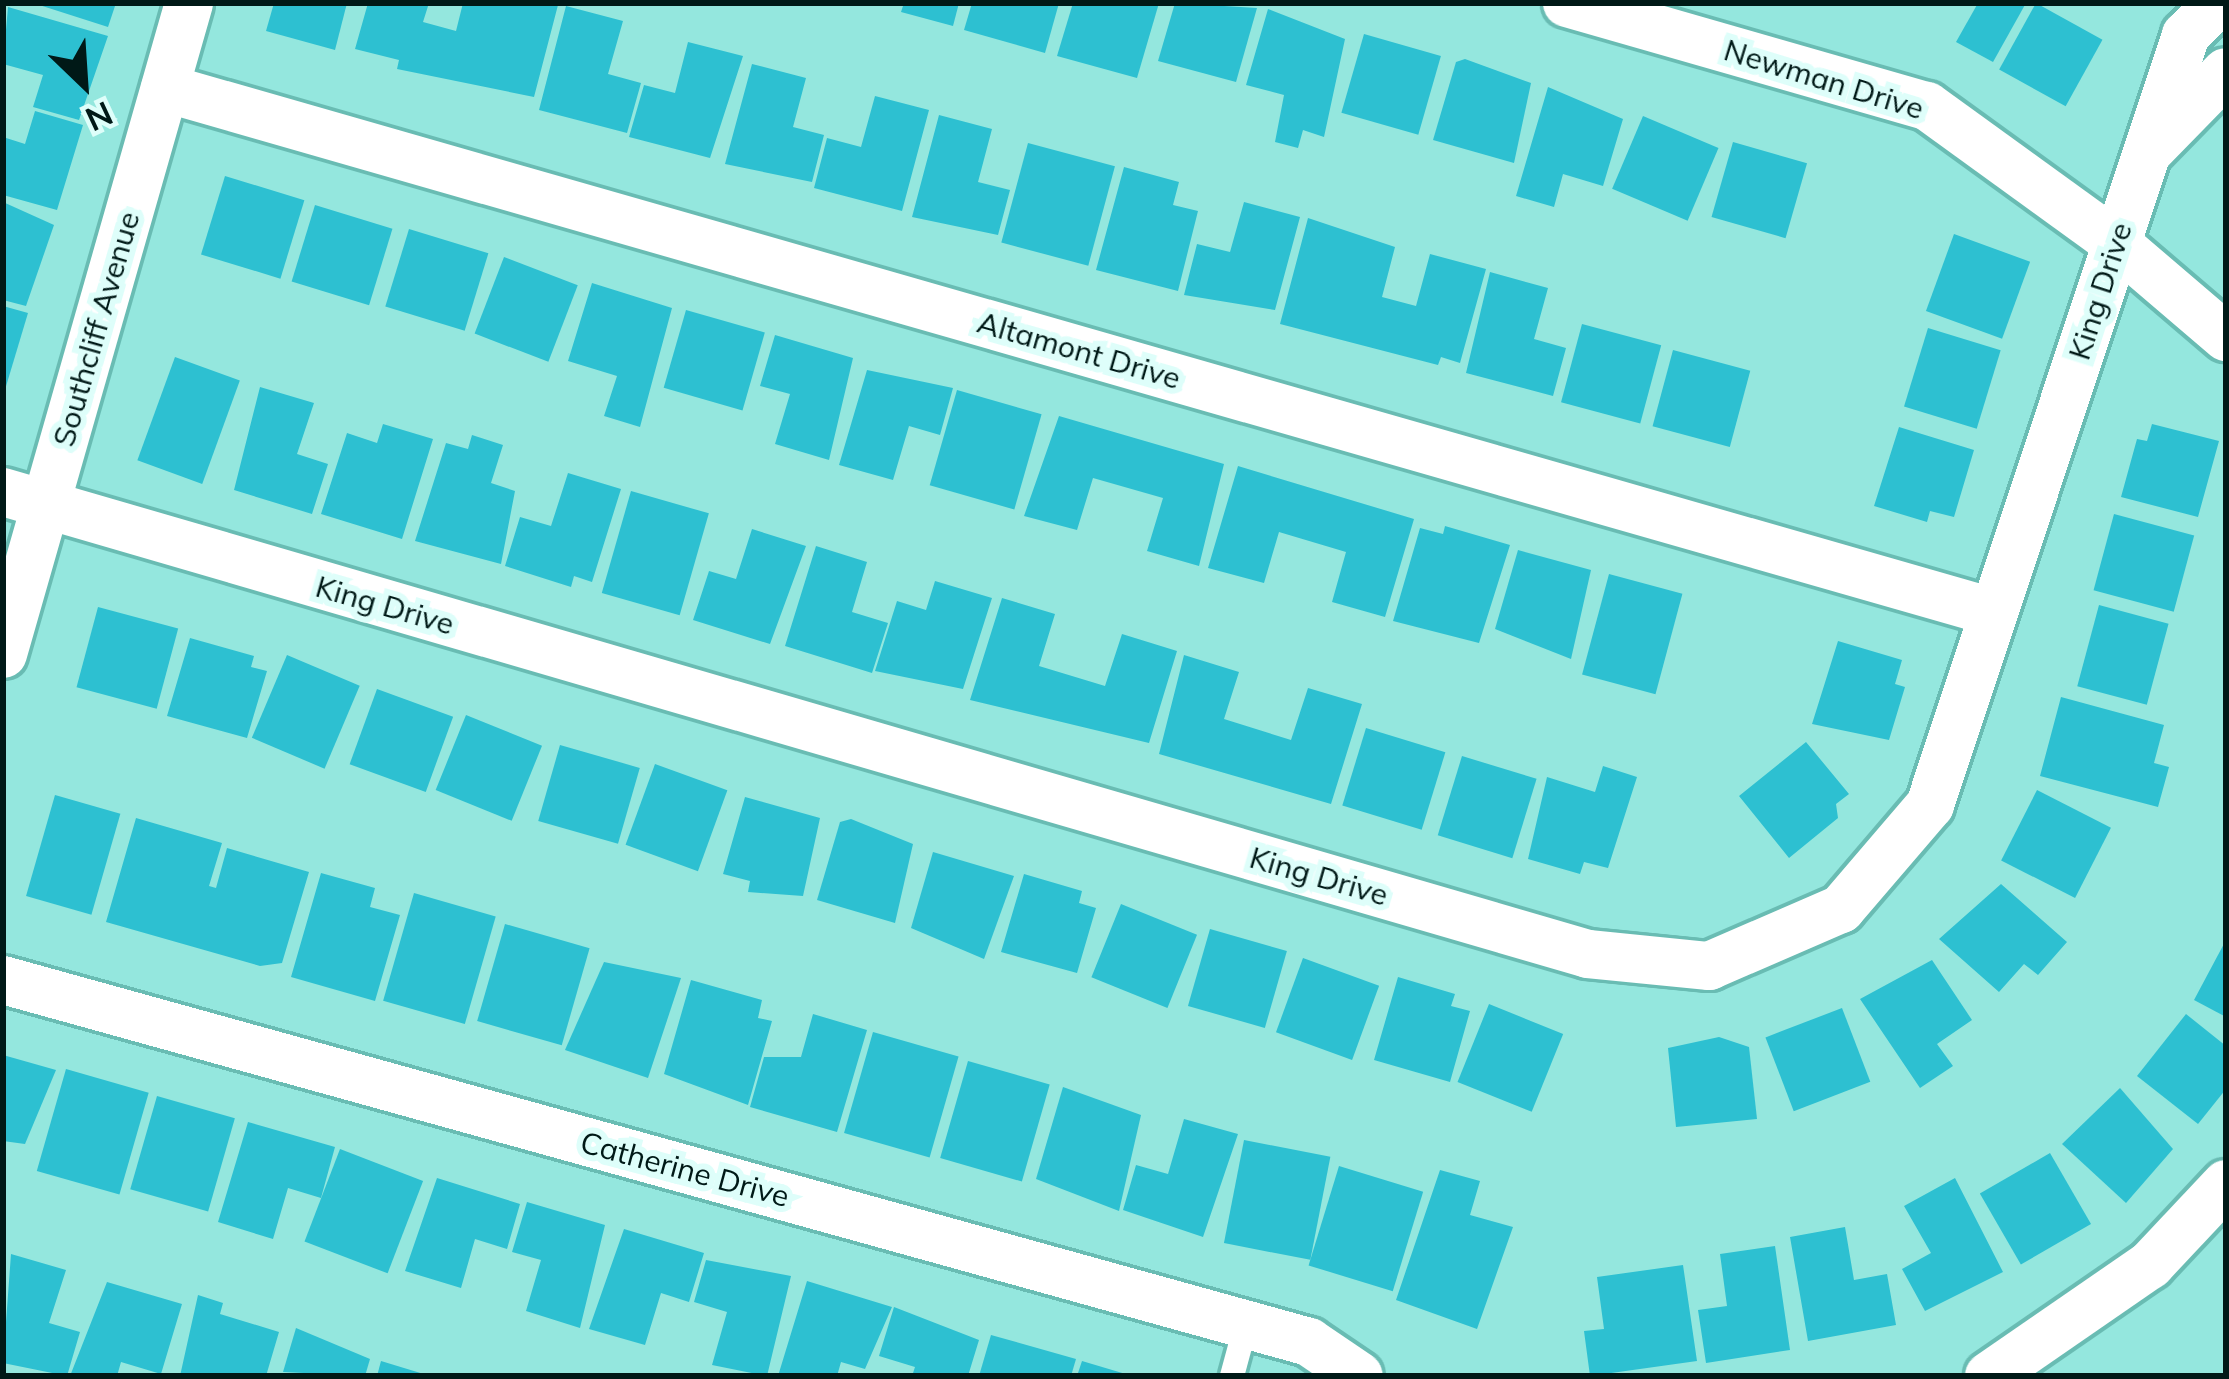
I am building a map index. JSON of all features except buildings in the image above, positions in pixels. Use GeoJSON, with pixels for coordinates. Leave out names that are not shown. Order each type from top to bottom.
{"type":"FeatureCollection","features":[{"type":"Feature","properties":{"kind":"street","name":"Southcliff Avenue"},"geometry":{"type":"LineString","coordinates":[[3,654],[24,500],[165,88],[189,3]]}},
{"type":"Feature","properties":{"kind":"street","name":"Newman Drive"},"geometry":{"type":"LineString","coordinates":[[1567,3],[1629,12],[1927,106],[2116,243],[2226,337]]}},
{"type":"Feature","properties":{"kind":"street","name":"King Drive"},"geometry":{"type":"LineString","coordinates":[[24,500],[1588,954],[1709,966],[1841,909],[1930,805],[2186,35],[2218,3]]}},
{"type":"Feature","properties":{"kind":"street","name":"King Drive"},"geometry":{"type":"LineString","coordinates":[[2147,153],[2226,72]]}},
{"type":"Feature","properties":{"kind":"street","name":"Altamont Drive"},"geometry":{"type":"LineString","coordinates":[[165,88],[1994,612]]}},
{"type":"Feature","properties":{"kind":"street","name":"Catherine Drive"},"geometry":{"type":"LineString","coordinates":[[3,980],[1309,1342],[1359,1376]]}},
{"type":"Feature","properties":{"kind":"street"},"geometry":{"type":"LineString","coordinates":[[1989,1376],[2150,1265],[2226,1184]]}},
{"type":"Feature","properties":{"kind":"lane"},"geometry":{"type":"LineString","coordinates":[[1232,1376],[1246,1324]]}}]}
